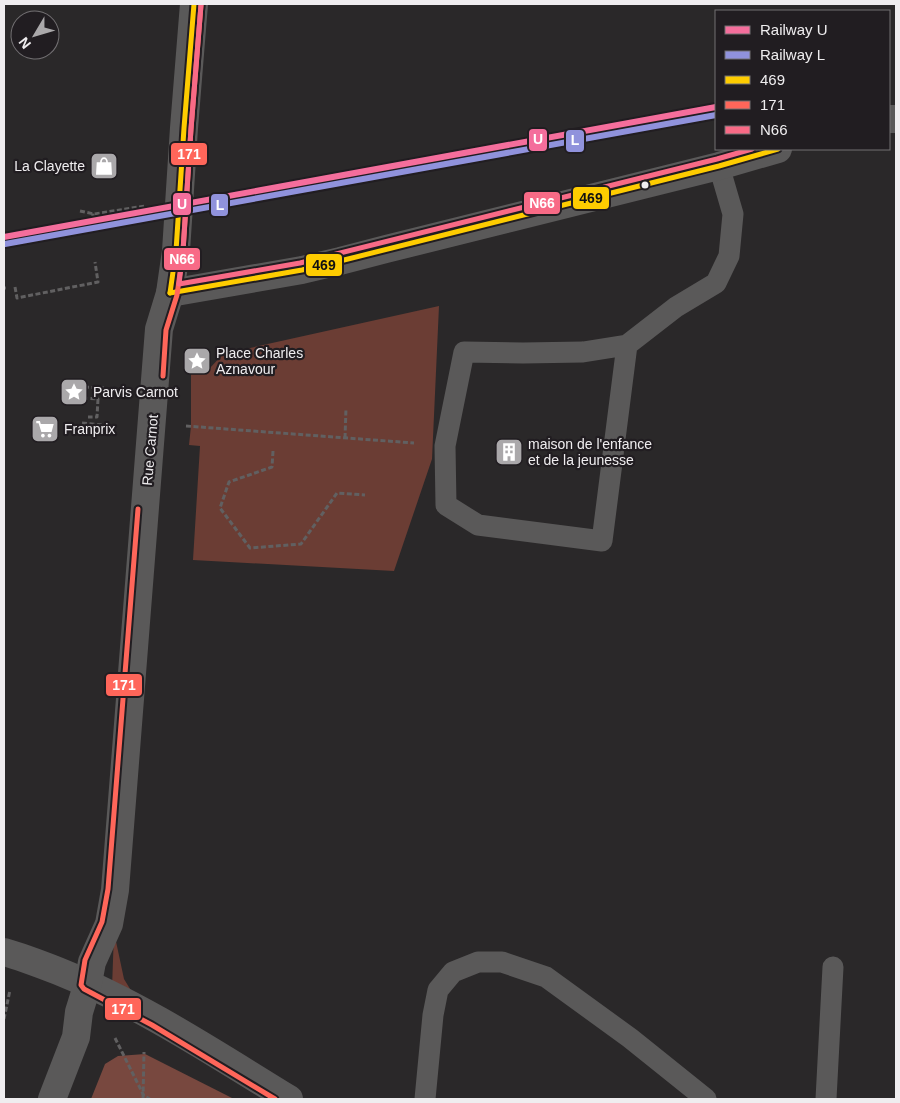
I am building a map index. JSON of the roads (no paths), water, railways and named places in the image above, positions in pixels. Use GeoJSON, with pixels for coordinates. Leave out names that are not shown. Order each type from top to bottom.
{"type":"FeatureCollection","features":[{"type":"Feature","properties":{"kind":"street","name":"Rue Carnot"},"geometry":{"type":"LineString","coordinates":[[52,1099],[76,1037],[79,1012],[88,984],[92,962],[109,924],[115,890],[159,329],[170,293],[176,251],[194,4]]}},
{"type":"Feature","properties":{"kind":"street"},"geometry":{"type":"LineString","coordinates":[[170,293],[340,262],[386,248],[719,166],[775,150]]}},
{"type":"Feature","properties":{"kind":"street"},"geometry":{"type":"LineString","coordinates":[[4,952],[88,984],[156,1018],[288,1099]]}},
{"type":"Feature","properties":{"kind":"lane"},"geometry":{"type":"LineString","coordinates":[[627,345],[602,542],[478,525],[446,506],[445,446],[464,352],[583,352],[627,345],[676,307],[716,283],[729,256],[733,214],[719,166]]}},
{"type":"Feature","properties":{"kind":"lane"},"geometry":{"type":"LineString","coordinates":[[426,1099],[433,1015],[438,990],[454,972],[478,962],[502,962],[546,977],[630,1038],[706,1099]]}},
{"type":"Feature","properties":{"kind":"lane"},"geometry":{"type":"LineString","coordinates":[[826,1099],[833,967]]}},
{"type":"Feature","properties":{"kind":"rail line","name":"U"},"geometry":{"type":"LineString","coordinates":[[4,237],[715,107]]}},
{"type":"Feature","properties":{"kind":"rail line","name":"L"},"geometry":{"type":"LineString","coordinates":[[5,244],[715,115]]}},
{"type":"Feature","properties":{"kind":"place","name":"La Clayette"},"geometry":{"type":"Point","coordinates":[104,166]}},
{"type":"Feature","properties":{"kind":"place","name":"Place Charles Aznavour"},"geometry":{"type":"Point","coordinates":[197,361]}},
{"type":"Feature","properties":{"kind":"place","name":"Parvis Carnot"},"geometry":{"type":"Point","coordinates":[74,392]}},
{"type":"Feature","properties":{"kind":"place","name":"Franprix"},"geometry":{"type":"Point","coordinates":[45,429]}},
{"type":"Feature","properties":{"kind":"place","name":"maison de l'enfance et de la jeunesse"},"geometry":{"type":"Point","coordinates":[509,452]}}]}
